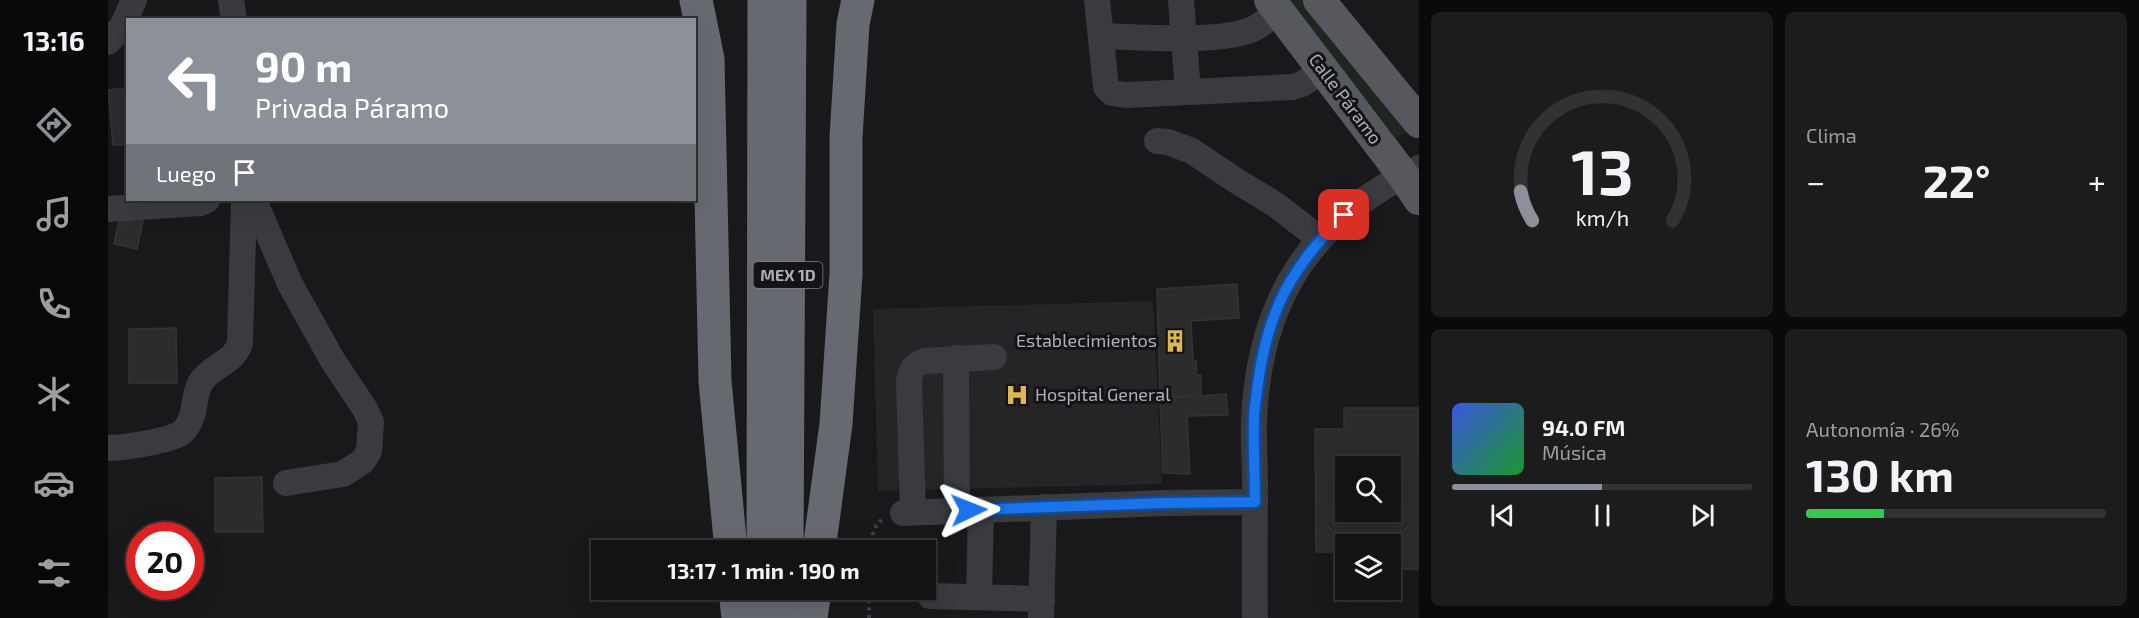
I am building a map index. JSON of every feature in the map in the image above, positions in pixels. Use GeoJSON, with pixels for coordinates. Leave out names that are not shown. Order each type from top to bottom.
{"type":"FeatureCollection","features":[{"type":"Feature","properties":{"kind":"highway"},"geometry":{"type":"LineString","coordinates":[[696,0],[708,67],[714,370],[730,540]]}},
{"type":"Feature","properties":{"kind":"highway"},"geometry":{"type":"LineString","coordinates":[[718,0],[724,34],[725,476]]}},
{"type":"Feature","properties":{"kind":"highway","name":"MEX 1D"},"geometry":{"type":"LineString","coordinates":[[763,540],[764,0]]}},
{"type":"Feature","properties":{"kind":"highway","name":"MEX 1D"},"geometry":{"type":"LineString","coordinates":[[787,540],[790,0]]}},
{"type":"Feature","properties":{"kind":"highway"},"geometry":{"type":"LineString","coordinates":[[836,424],[830,361],[833,200],[840,43],[847,0]]}},
{"type":"Feature","properties":{"kind":"highway"},"geometry":{"type":"LineString","coordinates":[[820,540],[836,424],[846,274],[846,137],[853,24],[858,0]]}},
{"type":"Feature","properties":{"kind":"highway"},"geometry":{"type":"LineString","coordinates":[[736,600],[738,618]]}},
{"type":"Feature","properties":{"kind":"highway"},"geometry":{"type":"LineString","coordinates":[[762,618],[763,600]]}},
{"type":"Feature","properties":{"kind":"highway"},"geometry":{"type":"LineString","coordinates":[[787,600],[788,618]]}},
{"type":"Feature","properties":{"kind":"highway"},"geometry":{"type":"LineString","coordinates":[[811,618],[814,600]]}},
{"type":"Feature","properties":{"kind":"main road"},"geometry":{"type":"LineString","coordinates":[[1319,0],[1419,122]]}},
{"type":"Feature","properties":{"kind":"main road","name":"Calle Páramo"},"geometry":{"type":"LineString","coordinates":[[1274,6],[1414,181]]}},
{"type":"Feature","properties":{"kind":"street"},"geometry":{"type":"LineString","coordinates":[[108,42],[122,27],[134,0]]}},
{"type":"Feature","properties":{"kind":"street"},"geometry":{"type":"LineString","coordinates":[[231,0],[234,18]]}},
{"type":"Feature","properties":{"kind":"street"},"geometry":{"type":"LineString","coordinates":[[1097,0],[1106,87],[1112,93],[1126,95],[1293,87],[1302,84],[1323,70]]}},
{"type":"Feature","properties":{"kind":"street"},"geometry":{"type":"LineString","coordinates":[[1181,0],[1188,92]]}},
{"type":"Feature","properties":{"kind":"street"},"geometry":{"type":"LineString","coordinates":[[1101,36],[1227,36],[1254,28],[1274,6]]}},
{"type":"Feature","properties":{"kind":"street"},"geometry":{"type":"LineString","coordinates":[[1157,141],[1168,141],[1192,151],[1276,205],[1320,239]]}},
{"type":"Feature","properties":{"kind":"street"},"geometry":{"type":"LineString","coordinates":[[1255,618],[1254,417],[1260,368],[1275,309],[1287,285],[1320,239],[1344,215],[1414,181]]}},
{"type":"Feature","properties":{"kind":"street"},"geometry":{"type":"LineString","coordinates":[[108,209],[171,206],[205,201]]}},
{"type":"Feature","properties":{"kind":"street"},"geometry":{"type":"LineString","coordinates":[[108,448],[157,441],[181,433],[192,414],[202,379],[230,359],[238,350],[244,201]]}},
{"type":"Feature","properties":{"kind":"street"},"geometry":{"type":"LineString","coordinates":[[254,201],[299,301],[371,422],[369,451],[363,462],[344,474],[286,483]]}},
{"type":"Feature","properties":{"kind":"street"},"geometry":{"type":"LineString","coordinates":[[994,357],[956,358],[917,363],[910,375],[908,512],[1255,502]]}},
{"type":"Feature","properties":{"kind":"street"},"geometry":{"type":"LineString","coordinates":[[956,358],[979,596]]}},
{"type":"Feature","properties":{"kind":"street"},"geometry":{"type":"LineString","coordinates":[[936,596],[979,596],[1042,608],[1044,507]]}},
{"type":"Feature","properties":{"kind":"path"},"geometry":{"type":"LineString","coordinates":[[872,540],[877,524],[881,520],[908,512]]}},
{"type":"Feature","properties":{"kind":"path"},"geometry":{"type":"LineString","coordinates":[[869,600],[869,618]]}},
{"type":"Feature","properties":{"kind":"shaded area"},"geometry":{"type":"Polygon","coordinates":[[[1288,0],[1307,0],[1407,132],[1396,138],[1288,0]]]}},
{"type":"Feature","properties":{"kind":"shaded area","name":"Hospital General"},"geometry":{"type":"Polygon","coordinates":[[[1153,301],[1162,484],[878,491],[873,309],[1153,301]]]}},
{"type":"Feature","properties":{"kind":"building"},"geometry":{"type":"Polygon","coordinates":[[[126,88],[126,145],[113,145],[108,90],[126,88]]]}},
{"type":"Feature","properties":{"kind":"building"},"geometry":{"type":"Polygon","coordinates":[[[120,216],[143,221],[137,249],[114,244],[120,216]]]}},
{"type":"Feature","properties":{"kind":"building","name":"Establecimientos"},"geometry":{"type":"Polygon","coordinates":[[[1237,284],[1239,318],[1191,321],[1193,361],[1196,361],[1197,376],[1201,375],[1201,394],[1160,398],[1157,289],[1237,284]]]}},
{"type":"Feature","properties":{"kind":"building"},"geometry":{"type":"Polygon","coordinates":[[[176,328],[177,383],[129,383],[129,329],[176,328]]]}},
{"type":"Feature","properties":{"kind":"building","name":"Establecimientos"},"geometry":{"type":"Polygon","coordinates":[[[1226,394],[1228,415],[1187,416],[1190,474],[1163,473],[1160,399],[1226,394]]]}},
{"type":"Feature","properties":{"kind":"building"},"geometry":{"type":"Polygon","coordinates":[[[1344,408],[1419,408],[1419,569],[1401,569],[1401,534],[1335,534],[1335,552],[1316,552],[1315,429],[1344,429],[1344,408]]]}},
{"type":"Feature","properties":{"kind":"building"},"geometry":{"type":"Polygon","coordinates":[[[262,477],[263,532],[215,532],[215,478],[262,477]]]}},
{"type":"Feature","properties":{"kind":"place","name":"Establecimientos"},"geometry":{"type":"Point","coordinates":[1175,341]}},
{"type":"Feature","properties":{"kind":"place","name":"Hospital General"},"geometry":{"type":"Point","coordinates":[1017,395]}},
{"type":"Feature","properties":{"kind":"route"},"geometry":{"type":"LineString","coordinates":[[969,510],[1255,502],[1254,417],[1260,368],[1270,324],[1275,309],[1296,271],[1320,239],[1344,215]]}}]}
